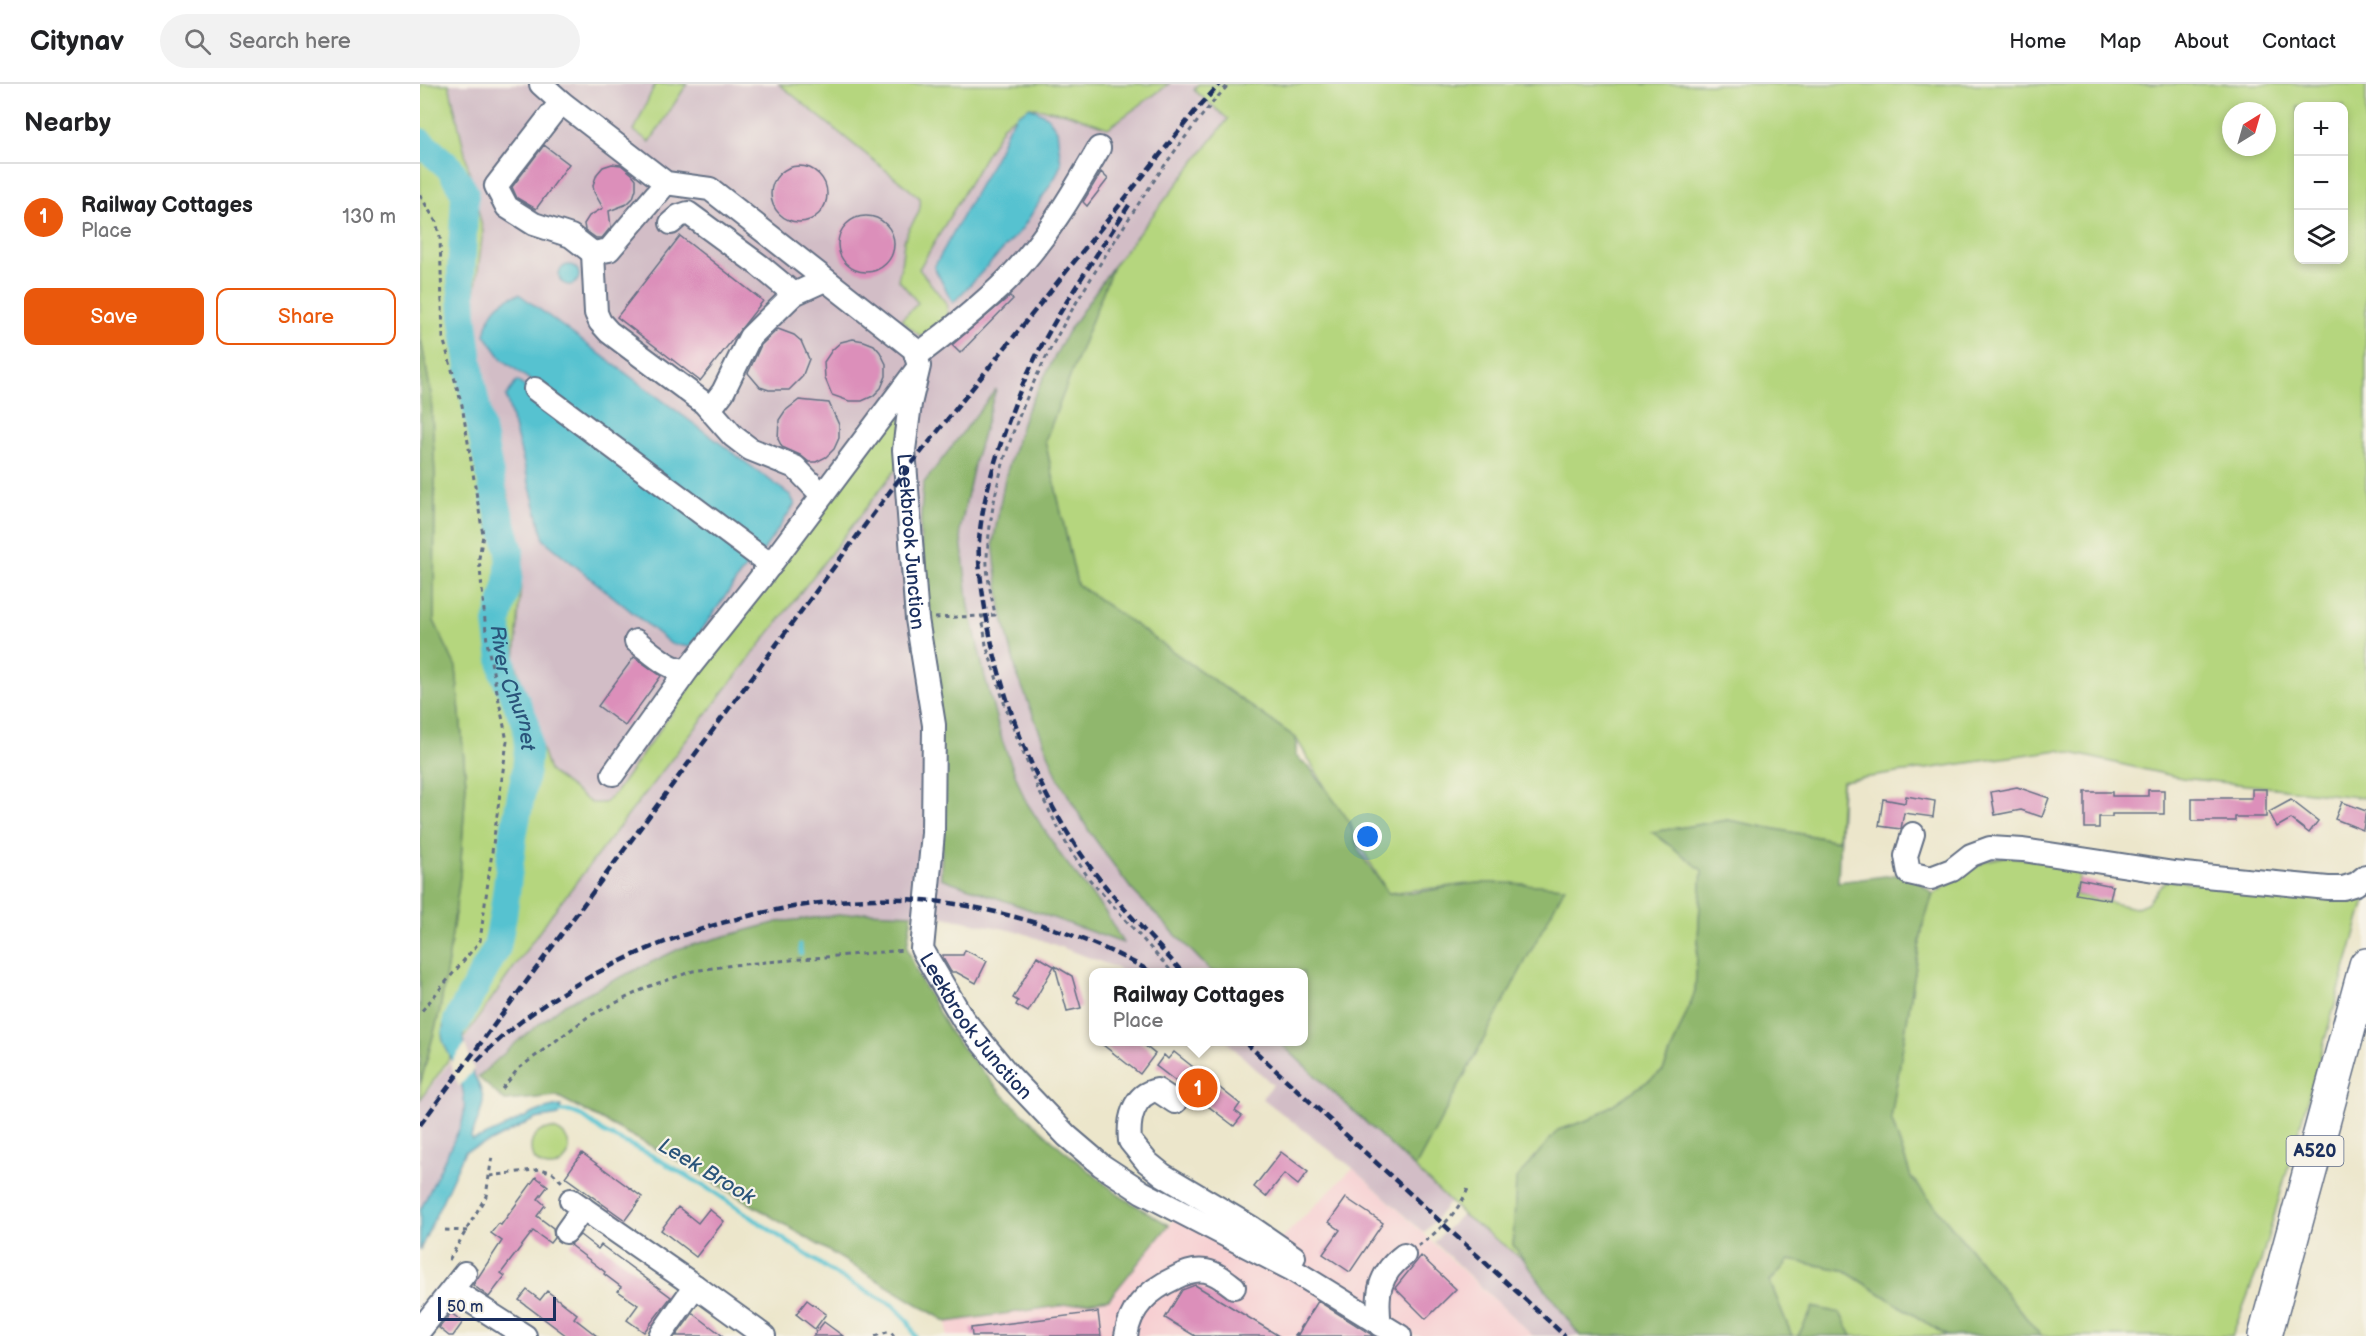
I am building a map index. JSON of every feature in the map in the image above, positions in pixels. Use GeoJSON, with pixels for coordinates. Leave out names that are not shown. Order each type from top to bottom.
{"type":"FeatureCollection","features":[{"type":"Feature","properties":{"kind":"highway","name":"A520"},"geometry":{"type":"LineString","coordinates":[[2265,1336],[2366,965]]}},
{"type":"Feature","properties":{"kind":"street"},"geometry":{"type":"LineString","coordinates":[[542,84],[561,102],[666,183],[710,189],[914,350],[917,361]]}},
{"type":"Feature","properties":{"kind":"street"},"geometry":{"type":"LineString","coordinates":[[561,102],[496,186],[507,207],[534,224],[571,236],[593,253],[609,250],[666,183]]}},
{"type":"Feature","properties":{"kind":"street"},"geometry":{"type":"LineString","coordinates":[[613,774],[688,669],[771,565],[917,361],[1008,279],[1063,210],[1099,148]]}},
{"type":"Feature","properties":{"kind":"street"},"geometry":{"type":"LineString","coordinates":[[671,223],[679,216],[688,213],[794,294]]}},
{"type":"Feature","properties":{"kind":"street"},"geometry":{"type":"LineString","coordinates":[[593,253],[595,304],[600,322],[609,332],[710,409],[733,436],[757,452],[795,467],[822,495]]}},
{"type":"Feature","properties":{"kind":"street"},"geometry":{"type":"LineString","coordinates":[[710,409],[723,392],[750,337],[794,294],[825,279]]}},
{"type":"Feature","properties":{"kind":"street","name":"Leekbrook Junction"},"geometry":{"type":"LineString","coordinates":[[917,361],[904,450],[917,619],[934,725],[933,833],[922,949],[963,1019],[1006,1072],[1067,1136],[1101,1165],[1142,1192],[1325,1289],[1400,1336]]}},
{"type":"Feature","properties":{"kind":"street"},"geometry":{"type":"LineString","coordinates":[[535,389],[771,565]]}},
{"type":"Feature","properties":{"kind":"street"},"geometry":{"type":"LineString","coordinates":[[636,641],[673,667],[681,671],[688,669]]}},
{"type":"Feature","properties":{"kind":"street"},"geometry":{"type":"LineString","coordinates":[[1914,834],[1906,856],[1909,873],[1931,878],[1952,870],[1971,855],[1990,848],[2023,850],[2241,881],[2328,888],[2343,888],[2356,884],[2366,876]]}},
{"type":"Feature","properties":{"kind":"street"},"geometry":{"type":"LineString","coordinates":[[1175,1102],[1157,1090],[1138,1100],[1131,1116],[1130,1141],[1163,1175],[1283,1248],[1312,1273],[1325,1289]]}},
{"type":"Feature","properties":{"kind":"street"},"geometry":{"type":"LineString","coordinates":[[566,1232],[577,1204],[764,1336]]}},
{"type":"Feature","properties":{"kind":"street"},"geometry":{"type":"LineString","coordinates":[[1380,1325],[1377,1305],[1381,1280],[1395,1262],[1404,1256]]}},
{"type":"Feature","properties":{"kind":"street"},"geometry":{"type":"LineString","coordinates":[[1126,1336],[1128,1323],[1147,1295],[1179,1275],[1205,1270],[1234,1287]]}},
{"type":"Feature","properties":{"kind":"street"},"geometry":{"type":"LineString","coordinates":[[420,1330],[454,1277],[525,1336]]}},
{"type":"Feature","properties":{"kind":"street"},"geometry":{"type":"LineString","coordinates":[[660,1336],[695,1286]]}},
{"type":"Feature","properties":{"kind":"path"},"geometry":{"type":"LineString","coordinates":[[917,619],[995,615],[986,559],[996,484],[1020,410],[1070,311],[1159,171],[1203,113],[1229,84]]}},
{"type":"Feature","properties":{"kind":"path"},"geometry":{"type":"LineString","coordinates":[[420,195],[436,222],[440,237],[443,338],[462,405],[483,535],[479,558],[487,642],[507,741],[497,829],[480,942],[420,1013]]}},
{"type":"Feature","properties":{"kind":"path"},"geometry":{"type":"LineString","coordinates":[[982,616],[986,645],[1009,718],[1038,789],[1068,847],[1090,880],[1168,968]]}},
{"type":"Feature","properties":{"kind":"path"},"geometry":{"type":"LineString","coordinates":[[502,1089],[518,1069],[589,1016],[650,986],[693,971],[733,965],[922,949]]}},
{"type":"Feature","properties":{"kind":"path"},"geometry":{"type":"LineString","coordinates":[[454,1277],[467,1231],[486,1196],[492,1156]]}},
{"type":"Feature","properties":{"kind":"path"},"geometry":{"type":"LineString","coordinates":[[490,1176],[541,1169],[553,1173],[567,1187],[577,1204]]}},
{"type":"Feature","properties":{"kind":"path"},"geometry":{"type":"LineString","coordinates":[[1404,1256],[1434,1235],[1465,1198],[1469,1186]]}},
{"type":"Feature","properties":{"kind":"path"},"geometry":{"type":"LineString","coordinates":[[445,1230],[467,1231]]}},
{"type":"Feature","properties":{"kind":"path"},"geometry":{"type":"LineString","coordinates":[[1295,1336],[1325,1289]]}},
{"type":"Feature","properties":{"kind":"path"},"geometry":{"type":"LineString","coordinates":[[875,1336],[890,1331],[894,1336]]}},
{"type":"Feature","properties":{"kind":"shaded area"},"geometry":{"type":"Polygon","coordinates":[[[449,84],[1198,84],[1194,90],[1229,119],[1113,266],[1067,333],[1025,414],[1005,478],[993,543],[1017,674],[1058,778],[1089,831],[1131,889],[1208,968],[1116,968],[1020,932],[933,915],[866,912],[778,922],[681,948],[565,1004],[520,1039],[476,1079],[462,1045],[475,1022],[549,771],[515,661],[523,556],[469,341],[483,231],[449,84]]]}},
{"type":"Feature","properties":{"kind":"shaded area"},"geometry":{"type":"Polygon","coordinates":[[[1231,1046],[1283,1046],[1450,1202],[1424,1233],[1353,1168],[1262,1098],[1273,1085],[1231,1046]]]}},
{"type":"Feature","properties":{"kind":"shaded area"},"geometry":{"type":"Polygon","coordinates":[[[452,1059],[463,1090],[465,1110],[462,1123],[420,1211],[420,1101],[452,1059]]]}},
{"type":"Feature","properties":{"kind":"shaded area"},"geometry":{"type":"Polygon","coordinates":[[[1353,1168],[1533,1336],[947,1336],[947,1322],[1109,1299],[1185,1205],[1269,1251],[1353,1168]]]}},
{"type":"Feature","properties":{"kind":"shaded area"},"geometry":{"type":"Polygon","coordinates":[[[1462,1214],[1627,1336],[1533,1336],[1434,1242],[1462,1214]]]}},
{"type":"Feature","properties":{"kind":"green space"},"geometry":{"type":"Polygon","coordinates":[[[420,84],[449,84],[483,231],[469,341],[523,556],[515,661],[549,771],[591,803],[604,803],[615,793],[699,674],[856,462],[904,407],[900,464],[551,915],[420,1100],[420,1085],[440,1010],[449,955],[460,876],[466,784],[456,668],[434,621],[435,477],[431,394],[420,334],[420,84]]]}},
{"type":"Feature","properties":{"kind":"green space"},"geometry":{"type":"Polygon","coordinates":[[[655,84],[687,84],[650,142],[634,131],[655,84]]]}},
{"type":"Feature","properties":{"kind":"green space"},"geometry":{"type":"Polygon","coordinates":[[[779,84],[1169,84],[1108,128],[1066,113],[1030,107],[1004,124],[919,269],[946,303],[950,324],[934,336],[919,335],[901,320],[918,303],[898,279],[904,242],[917,216],[920,198],[779,84]]]}},
{"type":"Feature","properties":{"kind":"green space"},"geometry":{"type":"Polygon","coordinates":[[[1198,84],[2366,84],[2366,798],[2182,778],[2058,750],[1842,781],[1839,841],[1728,820],[1653,832],[1702,870],[1695,992],[1663,1071],[1591,1119],[1558,1130],[1513,1244],[1525,1261],[1462,1214],[1415,1168],[1564,887],[1480,883],[1388,893],[1296,738],[1077,584],[1045,441],[1113,266],[1228,119],[1194,90],[1198,84]]]}},
{"type":"Feature","properties":{"kind":"green space"},"geometry":{"type":"Polygon","coordinates":[[[1113,266],[1045,441],[1077,584],[1296,738],[1296,756],[1311,769],[1350,822],[1359,851],[1388,893],[1411,893],[1480,883],[1565,887],[1415,1168],[1283,1046],[1308,1046],[1308,968],[1208,968],[1131,889],[1089,831],[1058,778],[1017,674],[1001,609],[993,543],[1005,478],[1025,414],[1067,333],[1113,266]]]}},
{"type":"Feature","properties":{"kind":"green space"},"geometry":{"type":"Polygon","coordinates":[[[420,334],[431,394],[435,477],[434,621],[456,667],[466,784],[460,876],[449,955],[440,1010],[420,1085],[420,334]]]}},
{"type":"Feature","properties":{"kind":"green space"},"geometry":{"type":"Polygon","coordinates":[[[996,389],[975,460],[960,530],[969,607],[985,677],[1002,740],[1025,800],[1062,857],[1106,913],[1123,943],[941,878],[943,795],[935,661],[920,533],[923,484],[996,389]]]}},
{"type":"Feature","properties":{"kind":"green space"},"geometry":{"type":"Polygon","coordinates":[[[1842,781],[1838,882],[1909,873],[1933,894],[1923,924],[1891,1118],[1911,1177],[2041,1336],[1947,1336],[1843,1270],[1789,1260],[1770,1282],[1792,1336],[1580,1336],[1513,1245],[1516,1179],[1558,1130],[1591,1119],[1663,1071],[1695,992],[1702,870],[1652,832],[1728,820],[1838,841],[1842,781]]]}},
{"type":"Feature","properties":{"kind":"green space"},"geometry":{"type":"Polygon","coordinates":[[[2008,856],[2081,867],[2076,895],[2135,908],[2147,903],[2166,880],[2366,897],[2261,1261],[2232,1336],[2041,1336],[1911,1177],[1891,1118],[1923,924],[1933,894],[1985,861],[2008,856]]]}},
{"type":"Feature","properties":{"kind":"green space"},"geometry":{"type":"Polygon","coordinates":[[[866,912],[912,914],[907,947],[919,977],[951,1034],[1001,1093],[1061,1148],[1120,1196],[1169,1225],[1109,1299],[947,1322],[677,1160],[557,1096],[505,1101],[478,1077],[520,1039],[565,1004],[681,948],[778,922],[866,912]]]}},
{"type":"Feature","properties":{"kind":"green space"},"geometry":{"type":"Polygon","coordinates":[[[550,1129],[564,1134],[569,1148],[564,1162],[550,1167],[536,1162],[531,1148],[536,1134],[550,1129]]]}},
{"type":"Feature","properties":{"kind":"green space"},"geometry":{"type":"Polygon","coordinates":[[[1789,1260],[1843,1270],[1947,1336],[1852,1336],[1840,1313],[1813,1307],[1798,1336],[1792,1336],[1770,1282],[1789,1260]]]}},
{"type":"Feature","properties":{"kind":"green space"},"geometry":{"type":"Polygon","coordinates":[[[1813,1307],[1840,1313],[1852,1336],[1798,1336],[1813,1307]]]}},
{"type":"Feature","properties":{"kind":"water"},"geometry":{"type":"Polygon","coordinates":[[[1030,107],[1047,116],[1057,130],[1061,164],[1056,176],[1022,229],[953,303],[934,267],[998,152],[1008,128],[1017,115],[1030,107]]]}},
{"type":"Feature","properties":{"kind":"water"},"geometry":{"type":"Polygon","coordinates":[[[569,265],[576,268],[579,275],[576,282],[569,285],[562,282],[559,275],[562,268],[569,265]]]}},
{"type":"Feature","properties":{"kind":"water"},"geometry":{"type":"Polygon","coordinates":[[[519,294],[790,495],[795,504],[761,554],[502,359],[485,335],[487,327],[495,309],[505,300],[519,294]]]}},
{"type":"Feature","properties":{"kind":"water"},"geometry":{"type":"Polygon","coordinates":[[[517,381],[746,549],[750,561],[690,647],[671,644],[544,540],[506,396],[517,381]]]}},
{"type":"Feature","properties":{"kind":"water"},"geometry":{"type":"Polygon","coordinates":[[[467,984],[480,992],[465,1024],[463,1043],[483,1097],[472,1140],[495,1132],[538,1111],[561,1106],[559,1115],[535,1119],[492,1141],[465,1151],[420,1250],[420,1211],[464,1115],[461,1083],[442,1034],[448,1014],[467,984]]]}},
{"type":"Feature","properties":{"kind":"pier"},"geometry":{"type":"Polygon","coordinates":[[[465,1044],[474,1069],[459,1087],[450,1064],[465,1044]]]}},
{"type":"Feature","properties":{"kind":"building"},"geometry":{"type":"Polygon","coordinates":[[[544,145],[569,164],[536,209],[517,198],[512,187],[544,145]]]}},
{"type":"Feature","properties":{"kind":"building"},"geometry":{"type":"Polygon","coordinates":[[[612,164],[621,165],[632,174],[636,179],[636,189],[633,198],[627,204],[609,211],[611,227],[602,238],[596,238],[585,230],[584,224],[589,216],[603,208],[594,192],[593,185],[597,174],[603,167],[612,164]]]}},
{"type":"Feature","properties":{"kind":"building"},"geometry":{"type":"Polygon","coordinates":[[[794,166],[804,166],[819,174],[825,183],[827,194],[825,205],[819,214],[804,222],[794,222],[783,217],[776,210],[771,199],[771,189],[776,178],[783,171],[794,166]]]}},
{"type":"Feature","properties":{"kind":"building"},"geometry":{"type":"Polygon","coordinates":[[[1101,172],[1108,179],[1087,206],[1083,202],[1101,172]]]}},
{"type":"Feature","properties":{"kind":"building"},"geometry":{"type":"Polygon","coordinates":[[[861,216],[871,216],[886,224],[892,233],[894,244],[892,255],[886,264],[871,272],[861,272],[850,267],[843,260],[838,249],[838,239],[843,228],[850,221],[861,216]]]}},
{"type":"Feature","properties":{"kind":"building"},"geometry":{"type":"Polygon","coordinates":[[[680,236],[763,301],[700,381],[617,317],[680,236]]]}},
{"type":"Feature","properties":{"kind":"building"},"geometry":{"type":"Polygon","coordinates":[[[1010,296],[1013,299],[960,353],[952,345],[1010,296]]]}},
{"type":"Feature","properties":{"kind":"building"},"geometry":{"type":"Polygon","coordinates":[[[778,329],[794,335],[801,341],[809,359],[802,377],[789,390],[769,390],[760,387],[748,373],[761,345],[778,329]]]}},
{"type":"Feature","properties":{"kind":"building"},"geometry":{"type":"Polygon","coordinates":[[[853,339],[874,345],[886,364],[886,376],[881,388],[873,396],[862,401],[849,401],[832,395],[825,378],[824,362],[832,350],[841,342],[853,339]]]}},
{"type":"Feature","properties":{"kind":"building"},"geometry":{"type":"Polygon","coordinates":[[[799,400],[829,403],[839,425],[839,438],[834,449],[826,457],[816,462],[809,462],[782,447],[778,439],[779,420],[785,411],[799,400]]]}},
{"type":"Feature","properties":{"kind":"building"},"geometry":{"type":"Polygon","coordinates":[[[634,657],[661,676],[625,726],[598,706],[634,657]]]}},
{"type":"Feature","properties":{"kind":"building"},"geometry":{"type":"Polygon","coordinates":[[[2017,787],[2049,798],[2042,817],[2021,810],[1995,815],[1991,792],[2017,787]]]}},
{"type":"Feature","properties":{"kind":"building"},"geometry":{"type":"Polygon","coordinates":[[[2252,789],[2266,789],[2266,817],[2235,817],[2235,821],[2192,821],[2192,798],[2252,798],[2252,789]]]}},
{"type":"Feature","properties":{"kind":"building"},"geometry":{"type":"Polygon","coordinates":[[[2148,790],[2164,790],[2164,814],[2112,814],[2112,817],[2099,817],[2099,828],[2085,828],[2085,792],[2112,792],[2112,796],[2148,796],[2148,790]]]}},
{"type":"Feature","properties":{"kind":"building"},"geometry":{"type":"Polygon","coordinates":[[[1906,796],[1935,801],[1933,817],[1904,813],[1901,829],[1879,826],[1883,799],[1905,803],[1906,796]]]}},
{"type":"Feature","properties":{"kind":"building"},"geometry":{"type":"Polygon","coordinates":[[[2291,800],[2318,821],[2309,833],[2291,819],[2277,827],[2269,812],[2291,800]]]}},
{"type":"Feature","properties":{"kind":"building"},"geometry":{"type":"Polygon","coordinates":[[[2342,802],[2366,811],[2363,830],[2335,819],[2342,802]]]}},
{"type":"Feature","properties":{"kind":"building"},"geometry":{"type":"Polygon","coordinates":[[[2079,879],[2113,886],[2110,900],[2076,894],[2079,879]]]}},
{"type":"Feature","properties":{"kind":"building"},"geometry":{"type":"Polygon","coordinates":[[[965,950],[987,961],[976,983],[956,972],[951,972],[943,958],[943,955],[963,955],[965,950]]]}},
{"type":"Feature","properties":{"kind":"building"},"geometry":{"type":"Polygon","coordinates":[[[1037,956],[1054,966],[1028,1012],[1016,1005],[1018,1001],[1013,998],[1037,956]]]}},
{"type":"Feature","properties":{"kind":"building"},"geometry":{"type":"Polygon","coordinates":[[[1055,966],[1072,976],[1081,1008],[1067,1011],[1055,966]]]}},
{"type":"Feature","properties":{"kind":"building"},"geometry":{"type":"Polygon","coordinates":[[[1104,1046],[1145,1046],[1155,1054],[1140,1074],[1104,1046]]]}},
{"type":"Feature","properties":{"kind":"building"},"geometry":{"type":"Polygon","coordinates":[[[1174,1052],[1240,1104],[1235,1111],[1242,1116],[1234,1126],[1156,1066],[1164,1055],[1168,1059],[1174,1052]]]}},
{"type":"Feature","properties":{"kind":"building"},"geometry":{"type":"Polygon","coordinates":[[[1281,1152],[1308,1172],[1298,1185],[1284,1174],[1266,1197],[1254,1187],[1281,1152]]]}},
{"type":"Feature","properties":{"kind":"building"},"geometry":{"type":"Polygon","coordinates":[[[582,1153],[642,1197],[625,1220],[565,1177],[582,1153]]]}},
{"type":"Feature","properties":{"kind":"building"},"geometry":{"type":"Polygon","coordinates":[[[536,1177],[548,1186],[538,1199],[545,1205],[537,1216],[553,1228],[554,1238],[550,1243],[533,1231],[501,1273],[505,1276],[489,1297],[473,1285],[502,1241],[491,1233],[499,1223],[501,1225],[536,1177]]]}},
{"type":"Feature","properties":{"kind":"building"},"geometry":{"type":"Polygon","coordinates":[[[1346,1198],[1383,1223],[1350,1272],[1323,1254],[1340,1230],[1329,1222],[1346,1198]]]}},
{"type":"Feature","properties":{"kind":"building"},"geometry":{"type":"Polygon","coordinates":[[[678,1207],[698,1223],[709,1209],[724,1221],[696,1257],[661,1230],[678,1207]]]}},
{"type":"Feature","properties":{"kind":"building"},"geometry":{"type":"Polygon","coordinates":[[[580,1235],[598,1249],[601,1245],[671,1297],[644,1332],[627,1320],[638,1305],[618,1291],[621,1287],[604,1274],[605,1272],[570,1245],[580,1235]]]}},
{"type":"Feature","properties":{"kind":"building"},"geometry":{"type":"Polygon","coordinates":[[[1421,1256],[1456,1289],[1426,1319],[1395,1288],[1421,1256]]]}},
{"type":"Feature","properties":{"kind":"building"},"geometry":{"type":"Polygon","coordinates":[[[1195,1285],[1279,1336],[1195,1336],[1165,1318],[1182,1290],[1195,1285]]]}},
{"type":"Feature","properties":{"kind":"building"},"geometry":{"type":"Polygon","coordinates":[[[527,1290],[540,1300],[547,1291],[577,1314],[574,1318],[597,1336],[567,1336],[519,1300],[527,1290]]]}},
{"type":"Feature","properties":{"kind":"building"},"geometry":{"type":"Polygon","coordinates":[[[807,1300],[826,1314],[815,1329],[796,1314],[807,1300]]]}},
{"type":"Feature","properties":{"kind":"building"},"geometry":{"type":"Polygon","coordinates":[[[1318,1301],[1369,1333],[1373,1336],[1297,1336],[1318,1301]]]}},
{"type":"Feature","properties":{"kind":"building"},"geometry":{"type":"Polygon","coordinates":[[[1098,1312],[1101,1336],[972,1336],[971,1328],[1098,1312]]]}},
{"type":"Feature","properties":{"kind":"building"},"geometry":{"type":"Polygon","coordinates":[[[451,1313],[463,1322],[453,1336],[449,1336],[439,1328],[451,1313]]]}},
{"type":"Feature","properties":{"kind":"building"},"geometry":{"type":"Polygon","coordinates":[[[693,1313],[723,1336],[676,1336],[693,1313]]]}},
{"type":"Feature","properties":{"kind":"building"},"geometry":{"type":"Polygon","coordinates":[[[824,1322],[843,1336],[813,1336],[824,1322]]]}},
{"type":"Feature","properties":{"kind":"waterway","name":"River Churnet"},"geometry":{"type":"LineString","coordinates":[[420,142],[450,168],[465,193],[461,276],[463,315],[472,385],[495,500],[510,551],[508,582],[497,623],[504,674],[526,724],[528,748],[497,947],[457,1021]]}},
{"type":"Feature","properties":{"kind":"waterway"},"geometry":{"type":"LineString","coordinates":[[800,945],[801,954]]}},
{"type":"Feature","properties":{"kind":"waterway","name":"Leek Brook"},"geometry":{"type":"LineString","coordinates":[[557,1111],[572,1112],[582,1116],[603,1132],[649,1154],[714,1192],[835,1274],[893,1305],[908,1321],[915,1336]]}},
{"type":"Feature","properties":{"kind":"railway"},"geometry":{"type":"LineString","coordinates":[[420,1125],[897,482],[1196,110],[1220,84]]}},
{"type":"Feature","properties":{"kind":"railway"},"geometry":{"type":"LineString","coordinates":[[1129,205],[1064,306],[1022,386],[991,476],[981,525],[979,563],[996,662],[1012,715],[1045,792],[1084,858],[1124,909],[1178,968]]}},
{"type":"Feature","properties":{"kind":"railway"},"geometry":{"type":"LineString","coordinates":[[477,1061],[520,1022],[570,988],[624,959],[683,936],[743,917],[804,905],[864,899],[922,900],[979,908],[1040,924],[1099,946],[1144,968]]}},
{"type":"Feature","properties":{"kind":"railway"},"geometry":{"type":"LineString","coordinates":[[1249,1046],[1565,1336]]}},
{"type":"Feature","properties":{"kind":"place","name":"Railway Cottages"},"geometry":{"type":"Point","coordinates":[1198,1088]}}]}
